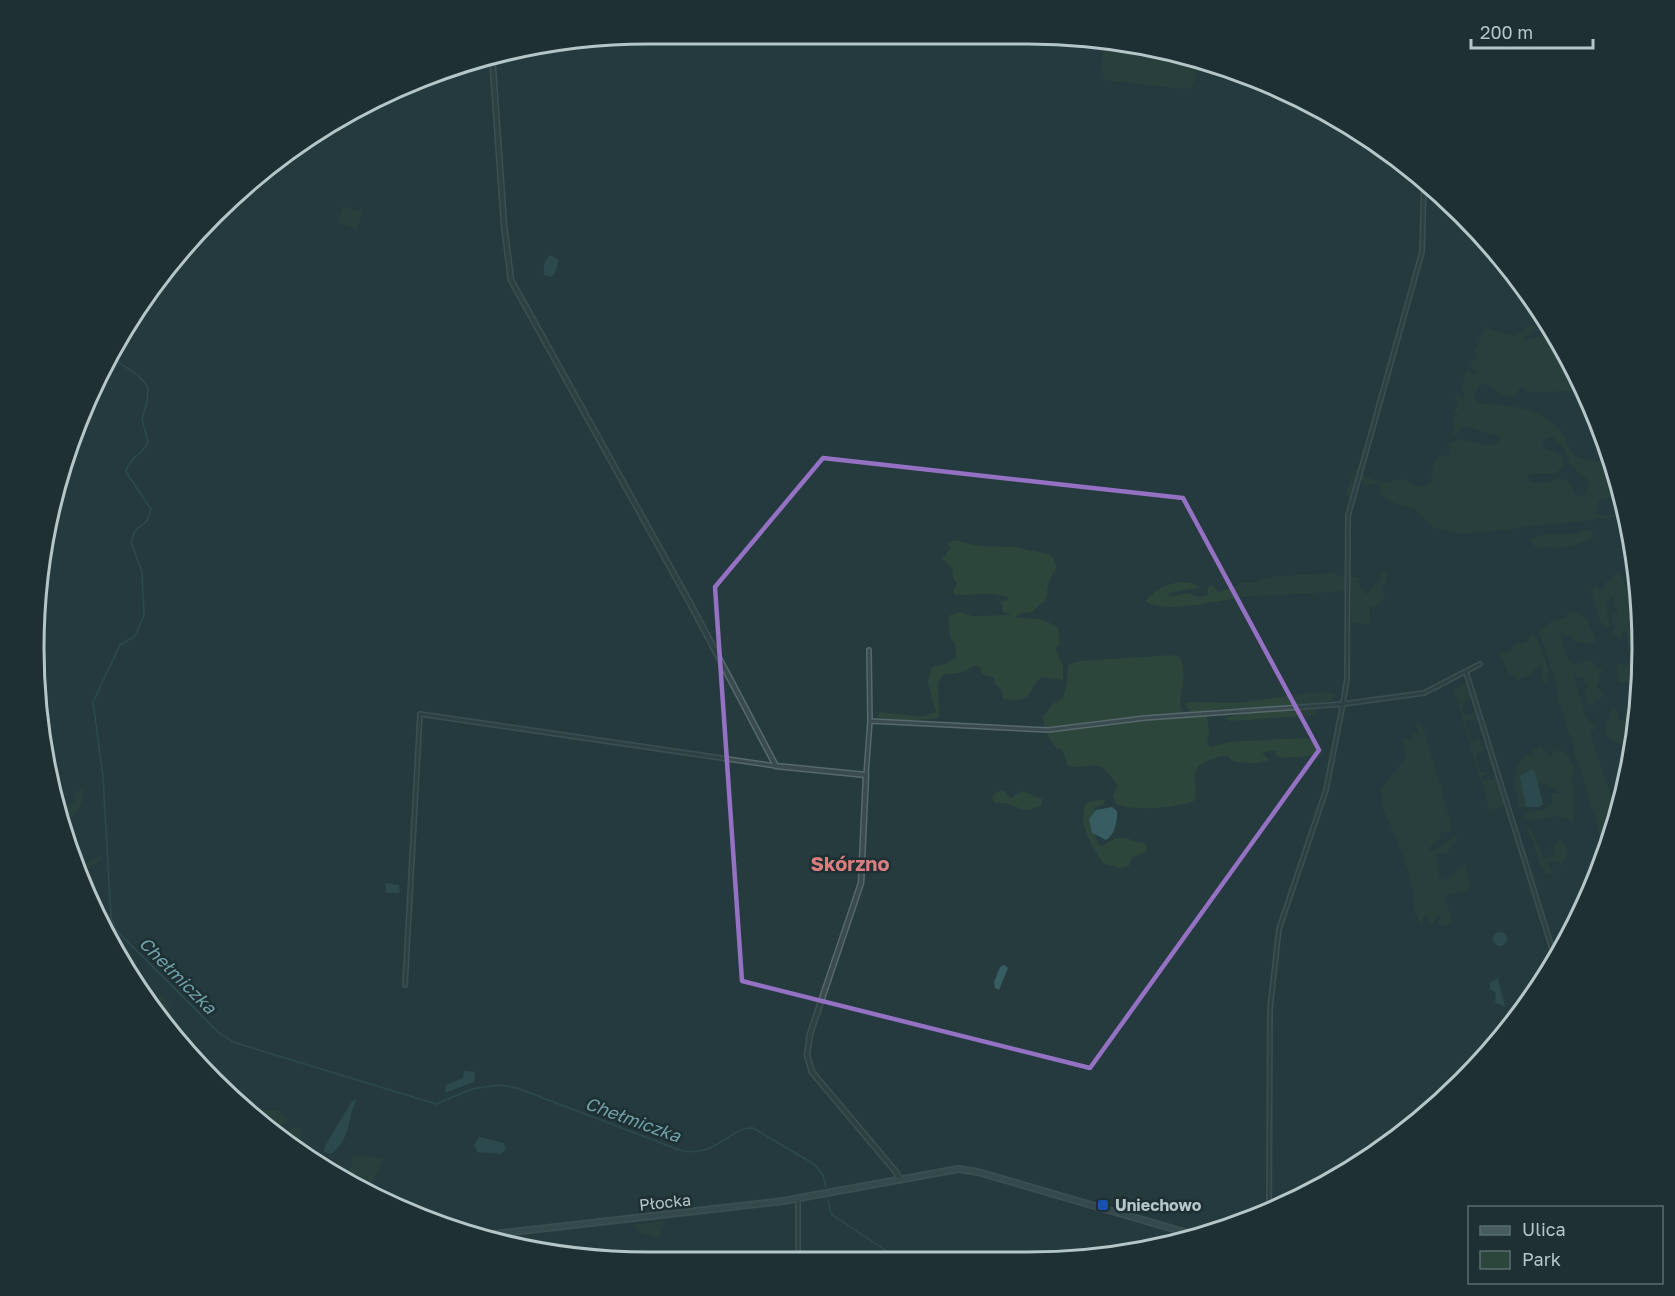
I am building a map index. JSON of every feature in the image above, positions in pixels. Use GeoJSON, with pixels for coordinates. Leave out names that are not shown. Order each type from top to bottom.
{"type":"FeatureCollection","features":[{"type":"Feature","properties":{"kind":"main road","name":"Płocka"},"geometry":{"type":"LineString","coordinates":[[499,1234],[798,1199],[949,1169],[978,1172],[1184,1232]]}},
{"type":"Feature","properties":{"kind":"street"},"geometry":{"type":"LineString","coordinates":[[493,64],[504,225],[511,280],[685,593],[776,766]]}},
{"type":"Feature","properties":{"kind":"street"},"geometry":{"type":"LineString","coordinates":[[1269,1201],[1270,1009],[1279,928],[1326,790],[1343,704],[1347,679],[1347,516],[1422,252],[1424,192]]}},
{"type":"Feature","properties":{"kind":"street"},"geometry":{"type":"LineString","coordinates":[[869,650],[870,721],[861,883],[810,1034],[807,1055],[815,1076],[896,1172],[900,1180]]}},
{"type":"Feature","properties":{"kind":"street"},"geometry":{"type":"LineString","coordinates":[[870,721],[1048,730],[1145,718],[1343,704],[1424,693],[1480,664]]}},
{"type":"Feature","properties":{"kind":"street"},"geometry":{"type":"LineString","coordinates":[[1466,672],[1552,948]]}},
{"type":"Feature","properties":{"kind":"street"},"geometry":{"type":"LineString","coordinates":[[405,986],[420,714],[776,766],[867,775]]}},
{"type":"Feature","properties":{"kind":"street"},"geometry":{"type":"LineString","coordinates":[[798,1199],[798,1252]]}},
{"type":"Feature","properties":{"kind":"highlighted area"},"geometry":{"type":"Polygon","coordinates":[[[823,458],[1183,498],[1319,750],[1090,1068],[742,981],[715,587],[823,458]]]}},
{"type":"Feature","properties":{"kind":"green space"},"geometry":{"type":"Polygon","coordinates":[[[1103,49],[1145,55],[1198,69],[1192,87],[1184,89],[1105,80],[1101,69],[1103,49]]]}},
{"type":"Feature","properties":{"kind":"green space"},"geometry":{"type":"Polygon","coordinates":[[[343,206],[362,212],[357,229],[337,222],[343,206]]]}},
{"type":"Feature","properties":{"kind":"green space"},"geometry":{"type":"Polygon","coordinates":[[[1531,325],[1536,327],[1524,339],[1531,339],[1543,334],[1574,392],[1528,392],[1520,387],[1516,396],[1511,396],[1498,392],[1482,382],[1473,396],[1479,403],[1523,408],[1542,416],[1561,431],[1575,455],[1586,460],[1602,462],[1612,498],[1599,499],[1596,513],[1605,516],[1616,514],[1617,517],[1464,534],[1432,527],[1415,509],[1394,503],[1379,493],[1381,486],[1378,483],[1365,486],[1363,481],[1360,481],[1355,497],[1348,499],[1346,493],[1355,469],[1368,478],[1383,483],[1402,479],[1416,486],[1427,486],[1431,483],[1432,468],[1437,459],[1440,456],[1450,455],[1448,443],[1461,440],[1488,446],[1500,439],[1466,426],[1450,438],[1455,430],[1452,419],[1459,415],[1452,412],[1459,405],[1455,398],[1458,395],[1462,400],[1465,394],[1462,386],[1466,371],[1470,370],[1474,375],[1476,372],[1470,365],[1476,357],[1475,351],[1485,327],[1514,336],[1531,325]],[[1552,436],[1543,440],[1543,447],[1563,456],[1563,467],[1554,474],[1531,473],[1527,479],[1537,483],[1567,480],[1577,495],[1584,496],[1589,481],[1570,464],[1565,450],[1552,436]]]}},
{"type":"Feature","properties":{"kind":"green space"},"geometry":{"type":"Polygon","coordinates":[[[1588,529],[1593,533],[1594,538],[1572,546],[1559,548],[1545,546],[1537,549],[1529,539],[1545,534],[1574,534],[1588,529]]]}},
{"type":"Feature","properties":{"kind":"green space"},"geometry":{"type":"Polygon","coordinates":[[[955,540],[979,546],[1016,547],[1051,555],[1057,566],[1048,584],[1046,599],[1032,612],[1019,614],[1015,618],[1041,619],[1058,627],[1060,644],[1055,648],[1063,666],[1063,680],[1042,677],[1025,698],[1003,699],[1002,690],[994,683],[995,678],[982,674],[981,667],[974,666],[964,672],[942,675],[938,684],[939,718],[905,721],[876,717],[880,712],[922,717],[936,712],[928,682],[932,667],[945,664],[956,657],[955,643],[950,638],[948,616],[960,612],[972,616],[1011,615],[1002,611],[1003,606],[999,601],[1008,600],[1007,597],[993,594],[954,595],[953,591],[957,584],[952,576],[953,569],[942,559],[951,548],[947,544],[955,540]]]}},
{"type":"Feature","properties":{"kind":"green space"},"geometry":{"type":"Polygon","coordinates":[[[1382,570],[1386,572],[1387,579],[1382,589],[1385,599],[1369,608],[1370,624],[1352,623],[1351,593],[1340,591],[1244,597],[1168,607],[1145,601],[1163,587],[1171,584],[1186,582],[1200,587],[1168,593],[1170,597],[1187,593],[1199,597],[1208,595],[1208,587],[1213,585],[1218,593],[1242,583],[1255,583],[1267,577],[1335,573],[1341,577],[1359,577],[1359,586],[1366,594],[1370,593],[1371,587],[1379,582],[1382,570]]]}},
{"type":"Feature","properties":{"kind":"green space"},"geometry":{"type":"Polygon","coordinates":[[[1620,571],[1628,593],[1632,647],[1628,644],[1626,632],[1622,631],[1622,640],[1612,632],[1617,626],[1612,624],[1615,613],[1620,621],[1612,596],[1606,604],[1610,626],[1608,629],[1600,621],[1591,591],[1597,587],[1601,591],[1608,580],[1620,571]]]}},
{"type":"Feature","properties":{"kind":"green space"},"geometry":{"type":"Polygon","coordinates":[[[1570,610],[1587,619],[1596,640],[1592,643],[1577,642],[1560,631],[1566,656],[1575,665],[1589,660],[1603,670],[1598,675],[1600,680],[1596,687],[1603,693],[1599,702],[1594,698],[1594,705],[1591,706],[1587,703],[1584,691],[1588,688],[1583,682],[1585,678],[1577,677],[1572,671],[1586,717],[1596,728],[1590,732],[1591,737],[1612,799],[1601,837],[1539,632],[1552,621],[1565,618],[1570,610]]]}},
{"type":"Feature","properties":{"kind":"green space"},"geometry":{"type":"Polygon","coordinates":[[[1532,634],[1536,636],[1549,670],[1548,683],[1544,683],[1541,666],[1535,668],[1533,674],[1518,680],[1508,672],[1501,658],[1501,653],[1509,652],[1516,643],[1525,643],[1532,634]]]}},
{"type":"Feature","properties":{"kind":"green space"},"geometry":{"type":"Polygon","coordinates":[[[1172,655],[1180,657],[1182,665],[1181,710],[1186,713],[1189,710],[1185,704],[1189,702],[1240,703],[1301,694],[1328,692],[1336,694],[1333,700],[1315,705],[1317,713],[1314,715],[1230,721],[1224,717],[1251,713],[1254,708],[1215,709],[1206,713],[1209,730],[1207,745],[1211,747],[1228,742],[1307,738],[1322,750],[1323,755],[1282,758],[1276,755],[1276,750],[1262,753],[1270,760],[1257,763],[1234,762],[1227,756],[1219,757],[1197,768],[1194,801],[1177,806],[1156,808],[1134,808],[1117,804],[1113,797],[1118,785],[1104,769],[1096,766],[1068,766],[1062,749],[1056,748],[1047,735],[1049,732],[1044,726],[1043,716],[1054,703],[1063,698],[1068,665],[1079,661],[1172,655]]]}},
{"type":"Feature","properties":{"kind":"green space"},"geometry":{"type":"Polygon","coordinates":[[[1631,662],[1630,688],[1628,682],[1619,683],[1616,665],[1624,664],[1624,668],[1631,662]]]}},
{"type":"Feature","properties":{"kind":"green space"},"geometry":{"type":"Polygon","coordinates":[[[1468,681],[1475,706],[1471,699],[1463,702],[1462,710],[1465,716],[1474,713],[1476,719],[1465,720],[1472,742],[1481,739],[1485,749],[1481,745],[1481,740],[1480,746],[1485,750],[1475,754],[1481,773],[1492,772],[1482,776],[1485,781],[1498,778],[1506,805],[1490,810],[1454,690],[1468,681]]]}},
{"type":"Feature","properties":{"kind":"green space"},"geometry":{"type":"Polygon","coordinates":[[[1629,698],[1623,746],[1609,739],[1606,727],[1612,708],[1617,712],[1619,721],[1625,720],[1629,698]]]}},
{"type":"Feature","properties":{"kind":"green space"},"geometry":{"type":"Polygon","coordinates":[[[1418,722],[1424,730],[1451,824],[1450,832],[1441,832],[1439,839],[1429,848],[1432,852],[1456,835],[1457,840],[1445,854],[1436,853],[1439,878],[1447,880],[1464,863],[1471,885],[1466,891],[1445,896],[1452,921],[1450,925],[1437,926],[1440,916],[1437,916],[1432,925],[1425,914],[1421,927],[1414,910],[1414,893],[1408,871],[1385,813],[1380,790],[1406,757],[1402,739],[1412,738],[1412,731],[1420,735],[1416,725],[1418,722]]]}},
{"type":"Feature","properties":{"kind":"green space"},"geometry":{"type":"Polygon","coordinates":[[[1540,746],[1550,755],[1558,750],[1567,754],[1575,768],[1571,781],[1574,786],[1574,820],[1555,816],[1534,820],[1524,818],[1526,812],[1542,810],[1552,805],[1552,793],[1562,793],[1544,783],[1525,787],[1529,803],[1524,809],[1520,807],[1515,785],[1516,773],[1526,754],[1534,756],[1532,749],[1540,746]]]}},
{"type":"Feature","properties":{"kind":"green space"},"geometry":{"type":"Polygon","coordinates":[[[80,789],[84,792],[78,811],[68,818],[65,807],[75,801],[75,794],[80,789]]]}},
{"type":"Feature","properties":{"kind":"green space"},"geometry":{"type":"Polygon","coordinates":[[[1004,791],[1010,798],[1023,791],[1042,799],[1042,805],[1027,810],[1006,803],[993,802],[993,795],[1004,791]]]}},
{"type":"Feature","properties":{"kind":"green space"},"geometry":{"type":"Polygon","coordinates":[[[1105,799],[1104,804],[1095,807],[1092,829],[1098,844],[1103,846],[1114,839],[1125,838],[1143,843],[1147,847],[1145,852],[1132,858],[1129,866],[1120,868],[1103,863],[1087,834],[1083,819],[1086,803],[1105,799]]]}},
{"type":"Feature","properties":{"kind":"green space"},"geometry":{"type":"Polygon","coordinates":[[[1529,826],[1544,858],[1555,854],[1554,844],[1560,840],[1566,846],[1568,856],[1560,866],[1558,861],[1550,863],[1549,867],[1554,871],[1553,873],[1546,873],[1542,868],[1530,834],[1526,829],[1529,826]]]}},
{"type":"Feature","properties":{"kind":"green space"},"geometry":{"type":"Polygon","coordinates":[[[102,855],[101,860],[86,869],[84,864],[102,855]]]}},
{"type":"Feature","properties":{"kind":"green space"},"geometry":{"type":"Polygon","coordinates":[[[160,996],[168,1002],[174,1023],[168,1016],[156,1000],[160,996]]]}},
{"type":"Feature","properties":{"kind":"green space"},"geometry":{"type":"Polygon","coordinates":[[[259,1110],[279,1111],[289,1120],[279,1127],[259,1110]]]}},
{"type":"Feature","properties":{"kind":"green space"},"geometry":{"type":"Polygon","coordinates":[[[292,1128],[300,1128],[302,1132],[300,1142],[287,1133],[292,1128]]]}},
{"type":"Feature","properties":{"kind":"green space"},"geometry":{"type":"Polygon","coordinates":[[[352,1157],[384,1158],[371,1185],[347,1172],[352,1164],[352,1157]]]}},
{"type":"Feature","properties":{"kind":"green space"},"geometry":{"type":"Polygon","coordinates":[[[665,1221],[660,1236],[656,1238],[639,1232],[632,1225],[665,1221]]]}},
{"type":"Feature","properties":{"kind":"water"},"geometry":{"type":"Polygon","coordinates":[[[550,255],[559,260],[554,275],[550,277],[544,275],[544,266],[550,255]]]}},
{"type":"Feature","properties":{"kind":"water"},"geometry":{"type":"Polygon","coordinates":[[[1532,769],[1535,772],[1543,804],[1539,807],[1526,807],[1520,776],[1532,769]]]}},
{"type":"Feature","properties":{"kind":"water"},"geometry":{"type":"Polygon","coordinates":[[[1112,807],[1117,811],[1116,823],[1106,840],[1092,833],[1089,819],[1096,810],[1112,807]]]}},
{"type":"Feature","properties":{"kind":"water"},"geometry":{"type":"Polygon","coordinates":[[[385,883],[399,885],[400,893],[386,893],[385,883]]]}},
{"type":"Feature","properties":{"kind":"water"},"geometry":{"type":"Polygon","coordinates":[[[1500,932],[1505,934],[1507,939],[1505,944],[1500,946],[1495,944],[1493,939],[1495,934],[1500,932]]]}},
{"type":"Feature","properties":{"kind":"water"},"geometry":{"type":"Polygon","coordinates":[[[1004,965],[1008,968],[999,990],[995,988],[994,982],[1000,967],[1004,965]]]}},
{"type":"Feature","properties":{"kind":"water"},"geometry":{"type":"Polygon","coordinates":[[[1498,978],[1505,1007],[1495,1002],[1496,993],[1490,989],[1490,983],[1498,978]]]}},
{"type":"Feature","properties":{"kind":"water"},"geometry":{"type":"Polygon","coordinates":[[[464,1071],[475,1072],[474,1082],[445,1093],[446,1085],[463,1078],[464,1071]]]}},
{"type":"Feature","properties":{"kind":"water"},"geometry":{"type":"Polygon","coordinates":[[[356,1100],[343,1141],[331,1154],[324,1152],[325,1146],[352,1101],[356,1100]]]}},
{"type":"Feature","properties":{"kind":"water"},"geometry":{"type":"Polygon","coordinates":[[[479,1137],[504,1143],[506,1149],[501,1154],[477,1152],[474,1145],[479,1137]]]}},
{"type":"Feature","properties":{"kind":"waterway","name":"Chełmiczka"},"geometry":{"type":"LineString","coordinates":[[116,361],[139,376],[148,387],[142,419],[148,442],[127,467],[126,472],[151,509],[147,521],[135,531],[131,542],[142,572],[144,615],[135,636],[120,645],[93,702],[103,777],[111,917],[116,930],[218,1032],[233,1042],[436,1104],[472,1089],[499,1085],[517,1088],[682,1151],[706,1149],[738,1131],[753,1128],[814,1164],[823,1175],[826,1187]]}},
{"type":"Feature","properties":{"kind":"waterway","name":"Chełmiczka"},"geometry":{"type":"LineString","coordinates":[[828,1200],[831,1214],[888,1252]]}},
{"type":"Feature","properties":{"kind":"place","name":"Uniechowo"},"geometry":{"type":"Point","coordinates":[1103,1205]}},
{"type":"Feature","properties":{"kind":"district","name":"Skórzno"},"geometry":{"type":"Point","coordinates":[850,863]}}]}
